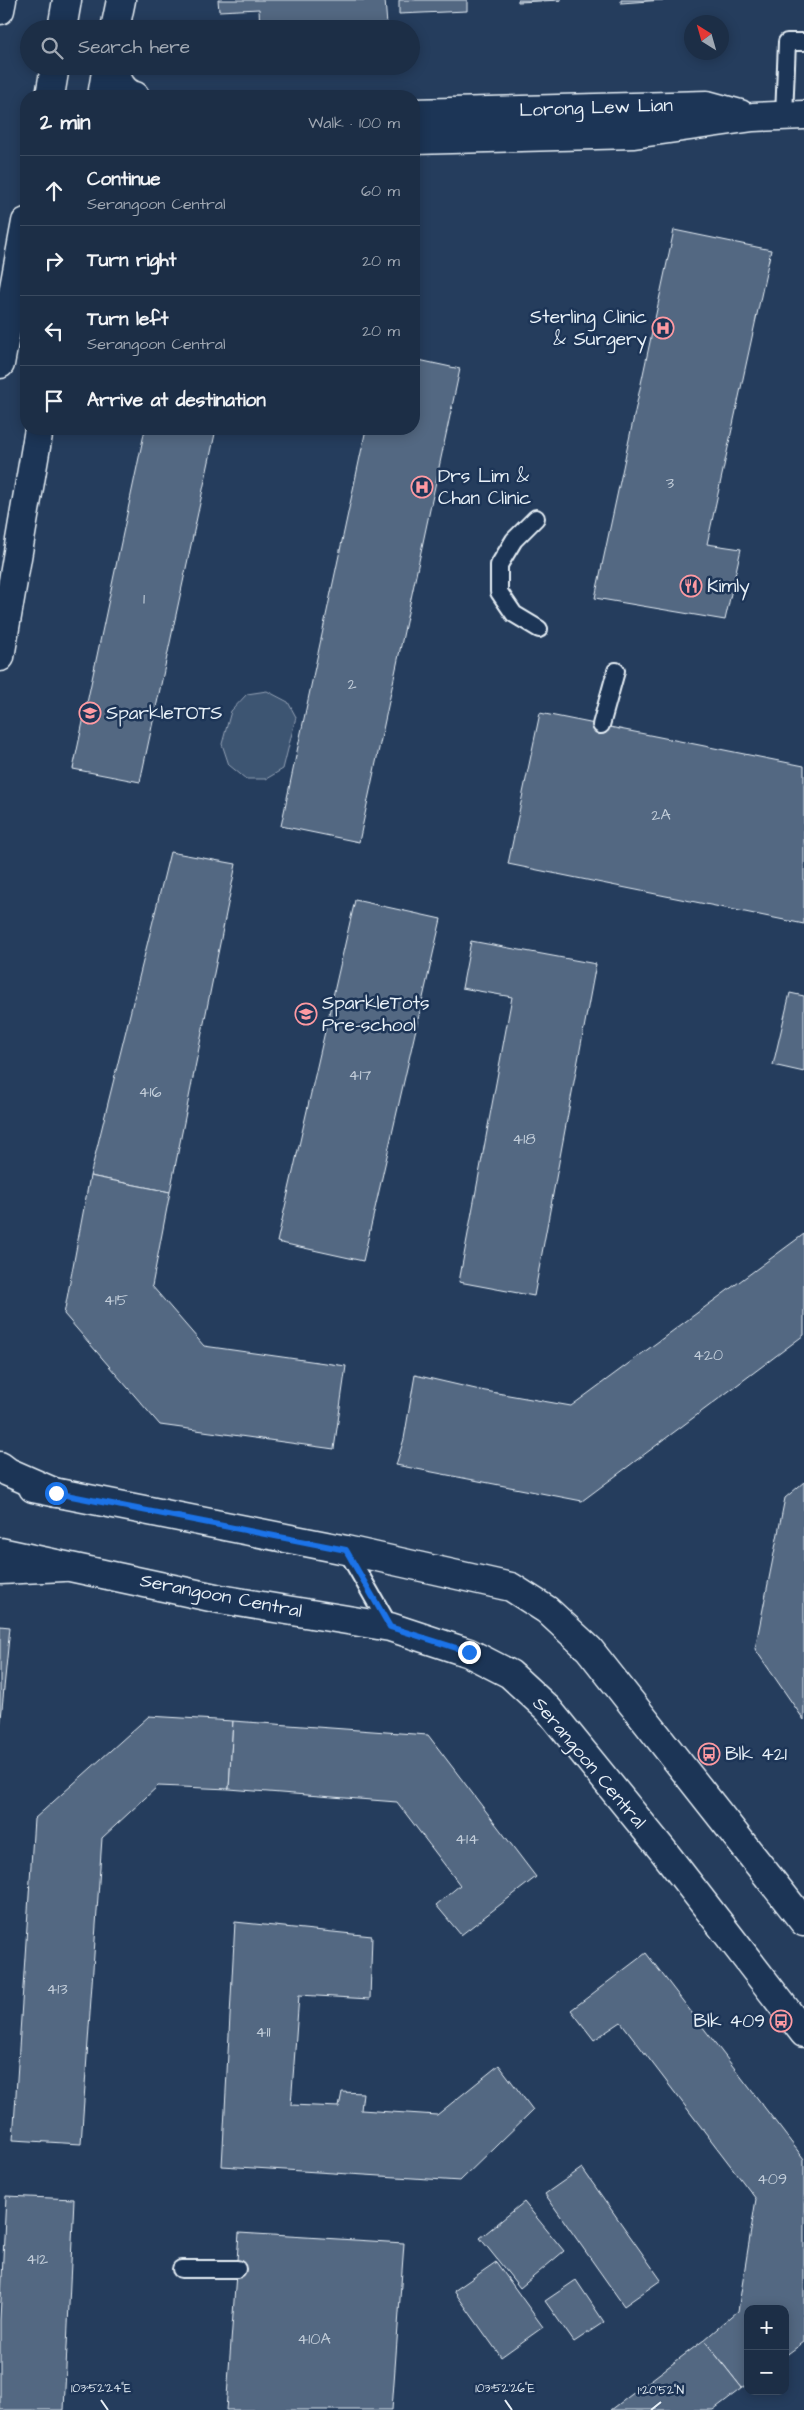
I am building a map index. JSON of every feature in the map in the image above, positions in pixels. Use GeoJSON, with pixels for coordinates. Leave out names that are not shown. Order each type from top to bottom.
{"type":"FeatureCollection","features":[{"type":"Feature","properties":{"kind":"main road"},"geometry":{"type":"LineString","coordinates":[[0,10],[2,0]]}},
{"type":"Feature","properties":{"kind":"main road"},"geometry":{"type":"LineString","coordinates":[[64,20],[67,0]]}},
{"type":"Feature","properties":{"kind":"main road"},"geometry":{"type":"LineString","coordinates":[[117,20],[121,0]]}},
{"type":"Feature","properties":{"kind":"main road"},"geometry":{"type":"LineString","coordinates":[[51,90],[54,75]]}},
{"type":"Feature","properties":{"kind":"main road"},"geometry":{"type":"LineString","coordinates":[[103,90],[106,75]]}},
{"type":"Feature","properties":{"kind":"main road"},"geometry":{"type":"LineString","coordinates":[[116,75],[118,82],[125,90]]}},
{"type":"Feature","properties":{"kind":"main road","name":"Lorong Lew Lian"},"geometry":{"type":"LineString","coordinates":[[426,113],[707,105],[753,117]]}},
{"type":"Feature","properties":{"kind":"main road","name":"Lorong Lew Lian"},"geometry":{"type":"LineString","coordinates":[[426,113],[506,121],[605,121],[630,126],[634,134]]}},
{"type":"Feature","properties":{"kind":"main road","name":"Lorong Lew Lian"},"geometry":{"type":"LineString","coordinates":[[420,140],[634,134],[753,117],[794,116]]}},
{"type":"Feature","properties":{"kind":"main road"},"geometry":{"type":"LineString","coordinates":[[0,364],[20,255]]}},
{"type":"Feature","properties":{"kind":"main road"},"geometry":{"type":"LineString","coordinates":[[0,657],[38,435]]}},
{"type":"Feature","properties":{"kind":"main road"},"geometry":{"type":"LineString","coordinates":[[0,1466],[8,1472],[56,1493]]}},
{"type":"Feature","properties":{"kind":"main road"},"geometry":{"type":"LineString","coordinates":[[0,1481],[346,1550],[511,1587],[547,1610],[588,1649],[804,1922]]}},
{"type":"Feature","properties":{"kind":"main road","name":"Serangoon Central"},"geometry":{"type":"LineString","coordinates":[[0,1552],[220,1599],[390,1627],[469,1652],[510,1674],[548,1709],[665,1853],[804,2033]]}},
{"type":"Feature","properties":{"kind":"main road"},"geometry":{"type":"LineString","coordinates":[[0,1570],[64,1567]]}},
{"type":"Feature","properties":{"kind":"lane"},"geometry":{"type":"LineString","coordinates":[[794,116],[787,42],[804,42]]}},
{"type":"Feature","properties":{"kind":"lane"},"geometry":{"type":"LineString","coordinates":[[536,518],[514,540],[499,565],[499,592],[514,614],[539,629]]}},
{"type":"Feature","properties":{"kind":"lane"},"geometry":{"type":"LineString","coordinates":[[602,725],[616,671]]}},
{"type":"Feature","properties":{"kind":"lane"},"geometry":{"type":"LineString","coordinates":[[346,1550],[390,1627]]}},
{"type":"Feature","properties":{"kind":"lane"},"geometry":{"type":"LineString","coordinates":[[181,2269],[237,2269]]}},
{"type":"Feature","properties":{"kind":"shaded area"},"geometry":{"type":"Polygon","coordinates":[[[267,691],[288,702],[296,717],[283,769],[266,779],[246,779],[229,765],[222,744],[231,711],[247,694],[267,691]]]}},
{"type":"Feature","properties":{"kind":"building"},"geometry":{"type":"Polygon","coordinates":[[[218,0],[385,0],[387,20],[260,20],[259,9],[219,11],[218,0]]]}},
{"type":"Feature","properties":{"kind":"building"},"geometry":{"type":"Polygon","coordinates":[[[399,0],[467,0],[467,11],[399,14],[399,0]]]}},
{"type":"Feature","properties":{"kind":"building"},"geometry":{"type":"Polygon","coordinates":[[[518,0],[561,0],[518,2],[518,0]]]}},
{"type":"Feature","properties":{"kind":"building"},"geometry":{"type":"Polygon","coordinates":[[[621,0],[663,0],[621,3],[621,0]]]}},
{"type":"Feature","properties":{"kind":"building"},"geometry":{"type":"Polygon","coordinates":[[[674,230],[771,250],[707,544],[741,549],[725,620],[595,598],[674,230]]]}},
{"type":"Feature","properties":{"kind":"building"},"geometry":{"type":"Polygon","coordinates":[[[420,360],[460,369],[359,842],[281,826],[365,435],[420,435],[420,360]]]}},
{"type":"Feature","properties":{"kind":"building"},"geometry":{"type":"Polygon","coordinates":[[[144,435],[215,435],[140,782],[73,769],[144,435]]]}},
{"type":"Feature","properties":{"kind":"building"},"geometry":{"type":"Polygon","coordinates":[[[540,713],[804,766],[804,924],[508,864],[540,713]]]}},
{"type":"Feature","properties":{"kind":"building"},"geometry":{"type":"Polygon","coordinates":[[[170,852],[236,864],[170,1192],[90,1176],[170,852]]]}},
{"type":"Feature","properties":{"kind":"building"},"geometry":{"type":"Polygon","coordinates":[[[355,900],[441,919],[363,1261],[277,1242],[355,900]]]}},
{"type":"Feature","properties":{"kind":"building"},"geometry":{"type":"Polygon","coordinates":[[[471,941],[596,964],[534,1296],[459,1282],[512,997],[462,988],[471,941]]]}},
{"type":"Feature","properties":{"kind":"building"},"geometry":{"type":"Polygon","coordinates":[[[790,993],[804,996],[804,1072],[773,1065],[790,993]]]}},
{"type":"Feature","properties":{"kind":"building"},"geometry":{"type":"Polygon","coordinates":[[[90,1176],[170,1192],[152,1286],[204,1346],[346,1366],[334,1449],[160,1425],[64,1314],[90,1176]]]}},
{"type":"Feature","properties":{"kind":"building"},"geometry":{"type":"Polygon","coordinates":[[[804,1234],[804,1335],[582,1501],[396,1465],[404,1439],[415,1375],[480,1390],[571,1406],[804,1234]]]}},
{"type":"Feature","properties":{"kind":"building"},"geometry":{"type":"Polygon","coordinates":[[[804,1482],[804,1720],[755,1649],[785,1498],[804,1482]]]}},
{"type":"Feature","properties":{"kind":"building"},"geometry":{"type":"Polygon","coordinates":[[[0,1626],[10,1627],[0,1729],[0,1626]]]}},
{"type":"Feature","properties":{"kind":"building"},"geometry":{"type":"Polygon","coordinates":[[[149,1716],[233,1721],[229,1789],[158,1786],[102,1838],[81,2144],[13,2140],[34,1819],[149,1716]]]}},
{"type":"Feature","properties":{"kind":"building"},"geometry":{"type":"Polygon","coordinates":[[[233,1721],[428,1735],[536,1877],[461,1935],[436,1905],[460,1885],[397,1802],[229,1789],[233,1721]]]}},
{"type":"Feature","properties":{"kind":"building"},"geometry":{"type":"Polygon","coordinates":[[[235,1922],[372,1936],[370,1999],[299,1995],[291,2105],[339,2107],[342,2092],[363,2093],[361,2110],[437,2115],[499,2065],[533,2110],[460,2181],[222,2166],[235,1922]]]}},
{"type":"Feature","properties":{"kind":"building"},"geometry":{"type":"Polygon","coordinates":[[[646,1953],[804,2159],[804,2342],[789,2353],[789,2305],[744,2305],[744,2387],[742,2388],[704,2340],[738,2311],[756,2199],[621,2022],[594,2040],[571,2010],[646,1953]]]}},
{"type":"Feature","properties":{"kind":"building"},"geometry":{"type":"Polygon","coordinates":[[[582,2168],[661,2280],[624,2306],[545,2194],[582,2168]]]}},
{"type":"Feature","properties":{"kind":"building"},"geometry":{"type":"Polygon","coordinates":[[[6,2196],[74,2199],[64,2410],[0,2410],[0,2320],[6,2196]]]}},
{"type":"Feature","properties":{"kind":"building"},"geometry":{"type":"Polygon","coordinates":[[[524,2202],[564,2251],[520,2288],[480,2238],[524,2202]]]}},
{"type":"Feature","properties":{"kind":"building"},"geometry":{"type":"Polygon","coordinates":[[[239,2233],[404,2243],[392,2410],[226,2410],[239,2233]]]}},
{"type":"Feature","properties":{"kind":"building"},"geometry":{"type":"Polygon","coordinates":[[[496,2262],[543,2327],[501,2357],[454,2291],[496,2262]]]}},
{"type":"Feature","properties":{"kind":"building"},"geometry":{"type":"Polygon","coordinates":[[[576,2280],[604,2322],[574,2342],[545,2301],[576,2280]]]}},
{"type":"Feature","properties":{"kind":"building"},"geometry":{"type":"Polygon","coordinates":[[[704,2340],[742,2388],[713,2410],[611,2410],[704,2340]]]}},
{"type":"Feature","properties":{"kind":"place","name":"Sterling Clinic & Surgery"},"geometry":{"type":"Point","coordinates":[663,328]}},
{"type":"Feature","properties":{"kind":"place","name":"Drs Lim & Chan Clinic"},"geometry":{"type":"Point","coordinates":[422,487]}},
{"type":"Feature","properties":{"kind":"place","name":"Kimly"},"geometry":{"type":"Point","coordinates":[691,586]}},
{"type":"Feature","properties":{"kind":"place","name":"SparkleTOTS"},"geometry":{"type":"Point","coordinates":[90,713]}},
{"type":"Feature","properties":{"kind":"place","name":"SparkleTots Pre-school"},"geometry":{"type":"Point","coordinates":[306,1014]}},
{"type":"Feature","properties":{"kind":"place","name":"Blk 421"},"geometry":{"type":"Point","coordinates":[709,1754]}},
{"type":"Feature","properties":{"kind":"place","name":"Blk 409"},"geometry":{"type":"Point","coordinates":[781,2021]}},
{"type":"Feature","properties":{"kind":"route"},"geometry":{"type":"LineString","coordinates":[[56,1493],[346,1550],[390,1627],[469,1652]]}}]}
